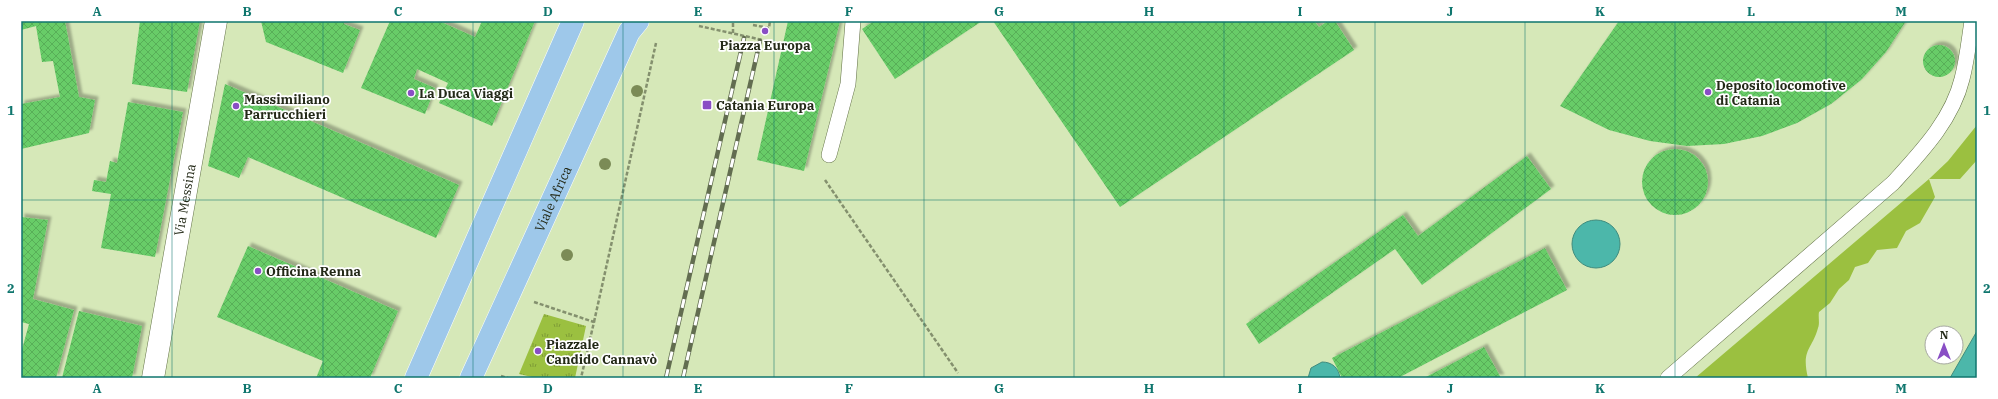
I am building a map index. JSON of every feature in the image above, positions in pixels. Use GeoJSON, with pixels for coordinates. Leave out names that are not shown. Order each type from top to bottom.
{"type":"FeatureCollection","features":[{"type":"Feature","properties":{"kind":"main road"},"geometry":{"type":"LineString","coordinates":[[416,378],[573,21]]}},
{"type":"Feature","properties":{"kind":"main road","name":"Viale Africa"},"geometry":{"type":"LineString","coordinates":[[471,378],[629,32],[638,21]]}},
{"type":"Feature","properties":{"kind":"street","name":"Via Messina"},"geometry":{"type":"LineString","coordinates":[[152,378],[216,21]]}},
{"type":"Feature","properties":{"kind":"lane"},"geometry":{"type":"LineString","coordinates":[[829,155],[848,84],[853,21]]}},
{"type":"Feature","properties":{"kind":"lane"},"geometry":{"type":"LineString","coordinates":[[1668,378],[1893,183],[1914,160],[1937,132],[1956,98],[1962,80],[1972,21]]}},
{"type":"Feature","properties":{"kind":"path"},"geometry":{"type":"LineString","coordinates":[[733,21],[733,33]]}},
{"type":"Feature","properties":{"kind":"path"},"geometry":{"type":"LineString","coordinates":[[753,24],[769,28],[770,21]]}},
{"type":"Feature","properties":{"kind":"path"},"geometry":{"type":"LineString","coordinates":[[699,26],[781,44]]}},
{"type":"Feature","properties":{"kind":"path"},"geometry":{"type":"LineString","coordinates":[[582,378],[657,40]]}},
{"type":"Feature","properties":{"kind":"path"},"geometry":{"type":"LineString","coordinates":[[826,180],[958,373]]}},
{"type":"Feature","properties":{"kind":"path"},"geometry":{"type":"LineString","coordinates":[[534,302],[594,322]]}},
{"type":"Feature","properties":{"kind":"path"},"geometry":{"type":"LineString","coordinates":[[501,376],[508,378]]}},
{"type":"Feature","properties":{"kind":"green space"},"geometry":{"type":"Polygon","coordinates":[[[1977,125],[1977,160],[1960,179],[1929,179],[1948,161],[1977,125]]]}},
{"type":"Feature","properties":{"kind":"green space"},"geometry":{"type":"Polygon","coordinates":[[[1929,179],[1935,197],[1920,223],[1906,231],[1897,248],[1877,250],[1868,263],[1855,267],[1849,280],[1839,289],[1830,303],[1819,312],[1819,326],[1808,350],[1806,361],[1808,378],[1695,378],[1929,179]]]}},
{"type":"Feature","properties":{"kind":"green space"},"geometry":{"type":"Polygon","coordinates":[[[544,314],[586,326],[575,378],[536,378],[519,374],[544,314]]]}},
{"type":"Feature","properties":{"kind":"water"},"geometry":{"type":"Polygon","coordinates":[[[1596,220],[1605,222],[1613,227],[1618,235],[1620,244],[1618,253],[1613,261],[1605,266],[1596,268],[1587,266],[1579,261],[1574,253],[1572,244],[1574,235],[1579,227],[1587,222],[1596,220]]]}},
{"type":"Feature","properties":{"kind":"water"},"geometry":{"type":"Polygon","coordinates":[[[1977,331],[1977,378],[1950,378],[1957,365],[1964,365],[1964,354],[1977,331]]]}},
{"type":"Feature","properties":{"kind":"water"},"geometry":{"type":"Polygon","coordinates":[[[1322,362],[1332,364],[1337,369],[1340,378],[1308,378],[1311,368],[1322,362]]]}},
{"type":"Feature","properties":{"kind":"building"},"geometry":{"type":"Polygon","coordinates":[[[21,21],[65,21],[79,97],[95,100],[89,133],[21,149],[21,104],[60,97],[53,61],[42,62],[36,26],[21,30],[21,21]]]}},
{"type":"Feature","properties":{"kind":"building"},"geometry":{"type":"Polygon","coordinates":[[[140,21],[200,21],[187,92],[132,84],[140,21]]]}},
{"type":"Feature","properties":{"kind":"building"},"geometry":{"type":"Polygon","coordinates":[[[261,21],[344,21],[344,24],[360,30],[343,73],[266,42],[261,21]]]}},
{"type":"Feature","properties":{"kind":"building"},"geometry":{"type":"Polygon","coordinates":[[[390,21],[439,21],[475,37],[482,21],[535,21],[492,126],[439,103],[448,83],[417,69],[414,79],[435,88],[425,114],[361,88],[390,21]]]}},
{"type":"Feature","properties":{"kind":"building"},"geometry":{"type":"Polygon","coordinates":[[[788,21],[840,21],[804,171],[757,160],[788,21]]]}},
{"type":"Feature","properties":{"kind":"building"},"geometry":{"type":"Polygon","coordinates":[[[874,21],[982,21],[895,79],[862,29],[874,21]]]}},
{"type":"Feature","properties":{"kind":"building"},"geometry":{"type":"Polygon","coordinates":[[[993,21],[1314,21],[1319,27],[1328,21],[1335,21],[1354,50],[1120,207],[993,21]]]}},
{"type":"Feature","properties":{"kind":"building","name":"Deposito locomotive di Catania"},"geometry":{"type":"Polygon","coordinates":[[[1619,21],[1906,21],[1886,52],[1861,80],[1831,104],[1797,123],[1762,136],[1724,144],[1687,146],[1650,141],[1609,130],[1560,106],[1619,21]]]}},
{"type":"Feature","properties":{"kind":"building"},"geometry":{"type":"Polygon","coordinates":[[[1936,45],[1942,45],[1951,49],[1955,61],[1951,73],[1942,77],[1936,77],[1927,73],[1923,64],[1923,58],[1927,49],[1936,45]]]}},
{"type":"Feature","properties":{"kind":"building"},"geometry":{"type":"Polygon","coordinates":[[[225,84],[459,185],[436,238],[248,157],[239,178],[208,166],[225,84]]]}},
{"type":"Feature","properties":{"kind":"building"},"geometry":{"type":"Polygon","coordinates":[[[128,102],[183,112],[155,257],[101,248],[111,194],[92,191],[94,180],[106,182],[110,161],[117,163],[128,102]]]}},
{"type":"Feature","properties":{"kind":"building"},"geometry":{"type":"Polygon","coordinates":[[[1669,149],[1681,149],[1693,154],[1703,164],[1708,176],[1706,195],[1693,210],[1681,215],[1669,215],[1657,210],[1647,200],[1642,188],[1642,176],[1647,164],[1657,154],[1669,149]]]}},
{"type":"Feature","properties":{"kind":"building"},"geometry":{"type":"Polygon","coordinates":[[[1527,156],[1551,189],[1422,285],[1395,249],[1259,344],[1246,324],[1403,215],[1418,236],[1527,156]]]}},
{"type":"Feature","properties":{"kind":"building"},"geometry":{"type":"Polygon","coordinates":[[[21,217],[48,220],[33,299],[74,310],[56,378],[21,378],[21,353],[29,324],[21,322],[21,217]]]}},
{"type":"Feature","properties":{"kind":"building"},"geometry":{"type":"Polygon","coordinates":[[[248,246],[398,311],[370,378],[316,378],[323,361],[217,317],[248,246]]]}},
{"type":"Feature","properties":{"kind":"building"},"geometry":{"type":"Polygon","coordinates":[[[1545,248],[1567,290],[1398,378],[1342,378],[1332,358],[1545,248]]]}},
{"type":"Feature","properties":{"kind":"building"},"geometry":{"type":"Polygon","coordinates":[[[79,311],[142,326],[132,378],[62,378],[79,311]]]}},
{"type":"Feature","properties":{"kind":"building"},"geometry":{"type":"Polygon","coordinates":[[[1484,347],[1501,378],[1424,378],[1484,347]]]}},
{"type":"Feature","properties":{"kind":"railway"},"geometry":{"type":"LineString","coordinates":[[666,378],[744,38]]}},
{"type":"Feature","properties":{"kind":"railway"},"geometry":{"type":"LineString","coordinates":[[683,378],[760,41]]}},
{"type":"Feature","properties":{"kind":"place","name":"Piazza Europa"},"geometry":{"type":"Point","coordinates":[765,31]}},
{"type":"Feature","properties":{"kind":"place","name":"Deposito locomotive di Catania"},"geometry":{"type":"Point","coordinates":[1708,92]}},
{"type":"Feature","properties":{"kind":"place","name":"La Duca Viaggi"},"geometry":{"type":"Point","coordinates":[411,93]}},
{"type":"Feature","properties":{"kind":"place","name":"Catania Europa"},"geometry":{"type":"Point","coordinates":[707,105]}},
{"type":"Feature","properties":{"kind":"place","name":"Massimiliano Parrucchieri"},"geometry":{"type":"Point","coordinates":[236,106]}},
{"type":"Feature","properties":{"kind":"place","name":"Officina Renna"},"geometry":{"type":"Point","coordinates":[258,271]}},
{"type":"Feature","properties":{"kind":"place","name":"Piazzale Candido Cannavò"},"geometry":{"type":"Point","coordinates":[538,351]}}]}
